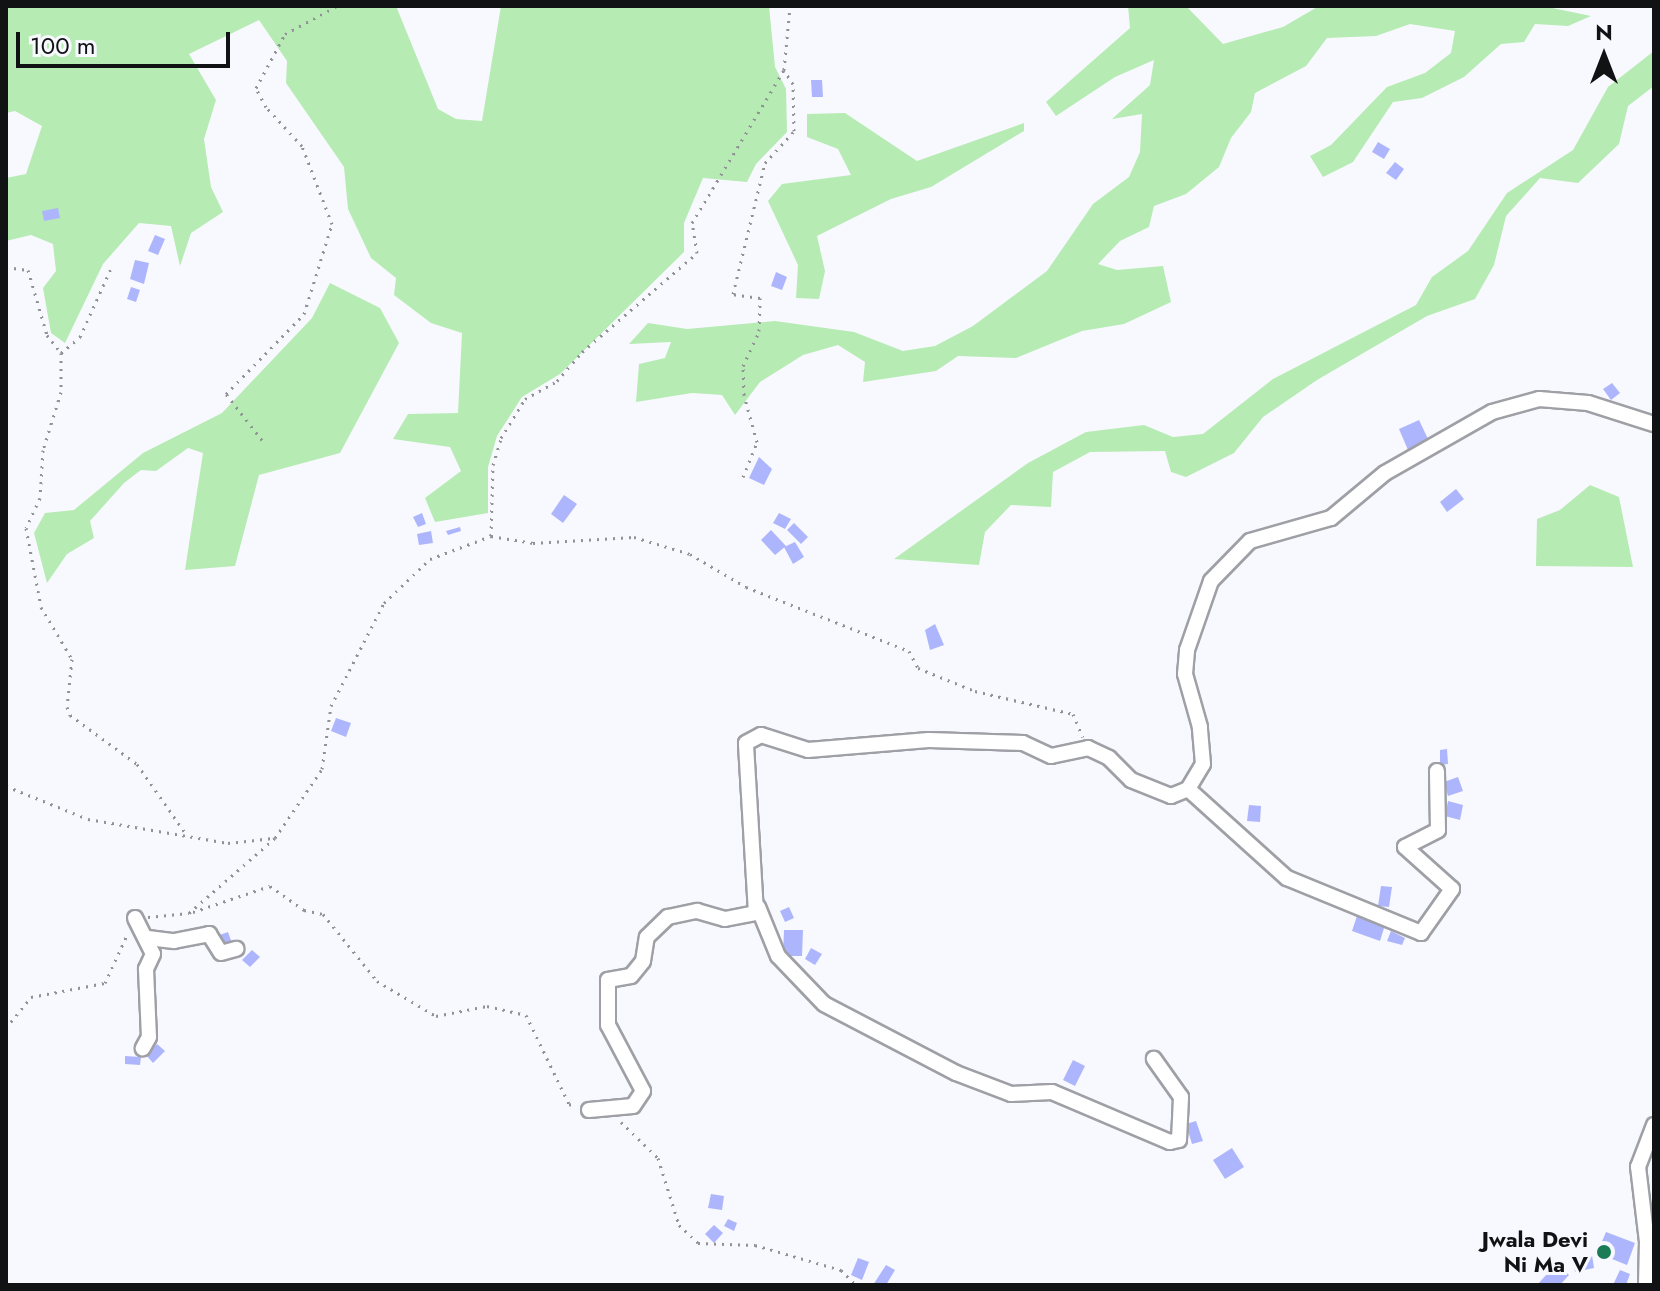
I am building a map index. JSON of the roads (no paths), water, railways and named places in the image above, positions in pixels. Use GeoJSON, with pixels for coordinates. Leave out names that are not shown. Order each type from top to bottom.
{"type":"FeatureCollection","features":[{"type":"Feature","properties":{"kind":"street"},"geometry":{"type":"LineString","coordinates":[[1154,1059],[1181,1097],[1179,1140],[1170,1142],[1052,1092],[1011,1094],[956,1073],[824,1004],[778,956],[758,907],[746,743],[761,735],[808,750],[929,740],[1023,743],[1051,756],[1088,748],[1109,758],[1131,780],[1171,796],[1188,789],[1203,764],[1200,727],[1185,674],[1187,650],[1211,581],[1250,541],[1331,518],[1385,473],[1492,412],[1539,399],[1588,403],[1654,424]]}},
{"type":"Feature","properties":{"kind":"street"},"geometry":{"type":"LineString","coordinates":[[1188,789],[1287,878],[1421,933],[1452,889],[1405,847],[1438,830],[1437,771]]}},
{"type":"Feature","properties":{"kind":"street"},"geometry":{"type":"LineString","coordinates":[[589,1110],[633,1106],[643,1091],[608,1025],[608,980],[631,976],[643,961],[647,937],[668,917],[697,911],[725,919],[751,917],[758,907]]}},
{"type":"Feature","properties":{"kind":"street"},"geometry":{"type":"LineString","coordinates":[[135,918],[148,938],[153,954],[146,969],[149,1037],[143,1048]]}},
{"type":"Feature","properties":{"kind":"street"},"geometry":{"type":"LineString","coordinates":[[148,938],[174,941],[209,934],[221,953],[236,949]]}},
{"type":"Feature","properties":{"kind":"street"},"geometry":{"type":"LineString","coordinates":[[1646,1285],[1647,1242],[1638,1167],[1654,1125]]}},
{"type":"Feature","properties":{"kind":"place","name":"Jwala Devi Ni Ma V"},"geometry":{"type":"Point","coordinates":[1604,1252]}}]}
